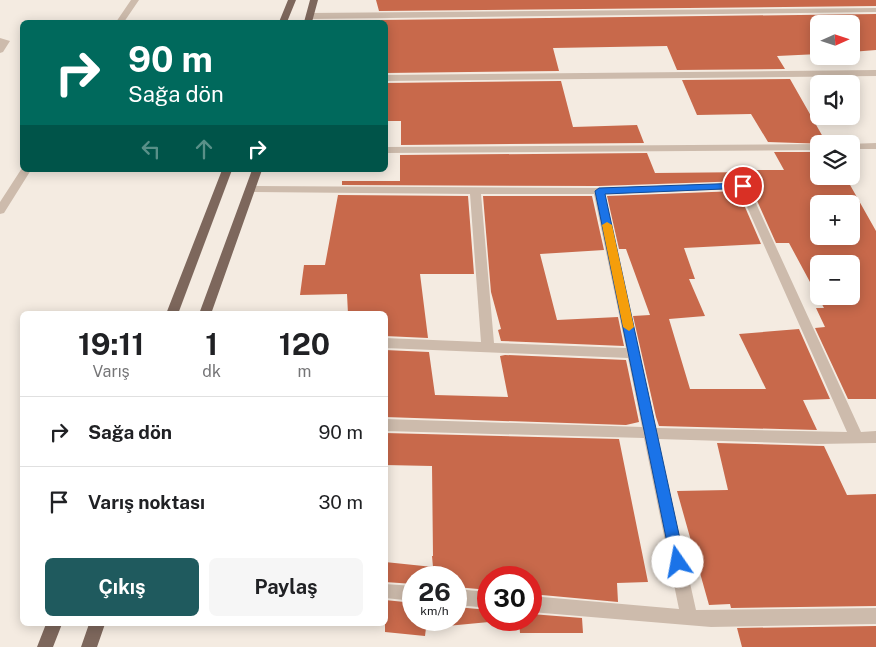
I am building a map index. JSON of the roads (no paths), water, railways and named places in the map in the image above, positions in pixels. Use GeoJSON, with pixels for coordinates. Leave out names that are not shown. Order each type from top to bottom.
{"type":"FeatureCollection","features":[{"type":"Feature","properties":{"kind":"main road"},"geometry":{"type":"LineString","coordinates":[[284,20],[292,0]]}},
{"type":"Feature","properties":{"kind":"main road"},"geometry":{"type":"LineString","coordinates":[[309,19],[314,0]]}},
{"type":"Feature","properties":{"kind":"main road"},"geometry":{"type":"LineString","coordinates":[[173,311],[226,172]]}},
{"type":"Feature","properties":{"kind":"main road"},"geometry":{"type":"LineString","coordinates":[[206,311],[256,172]]}},
{"type":"Feature","properties":{"kind":"main road"},"geometry":{"type":"LineString","coordinates":[[45,647],[53,626]]}},
{"type":"Feature","properties":{"kind":"main road"},"geometry":{"type":"LineString","coordinates":[[89,647],[96,626]]}},
{"type":"Feature","properties":{"kind":"street"},"geometry":{"type":"LineString","coordinates":[[121,20],[135,0]]}},
{"type":"Feature","properties":{"kind":"street"},"geometry":{"type":"LineString","coordinates":[[309,19],[876,10]]}},
{"type":"Feature","properties":{"kind":"street"},"geometry":{"type":"LineString","coordinates":[[0,41],[6,41],[0,50]]}},
{"type":"Feature","properties":{"kind":"street"},"geometry":{"type":"LineString","coordinates":[[388,78],[876,73]]}},
{"type":"Feature","properties":{"kind":"street"},"geometry":{"type":"LineString","coordinates":[[388,150],[810,146]]}},
{"type":"Feature","properties":{"kind":"street"},"geometry":{"type":"LineString","coordinates":[[860,146],[876,146]]}},
{"type":"Feature","properties":{"kind":"street"},"geometry":{"type":"LineString","coordinates":[[0,211],[25,172]]}},
{"type":"Feature","properties":{"kind":"street"},"geometry":{"type":"LineString","coordinates":[[250,189],[599,191],[743,186],[856,438]]}},
{"type":"Feature","properties":{"kind":"street"},"geometry":{"type":"LineString","coordinates":[[475,190],[488,347]]}},
{"type":"Feature","properties":{"kind":"street"},"geometry":{"type":"LineString","coordinates":[[599,191],[689,617]]}},
{"type":"Feature","properties":{"kind":"street"},"geometry":{"type":"LineString","coordinates":[[388,343],[634,353]]}},
{"type":"Feature","properties":{"kind":"street"},"geometry":{"type":"LineString","coordinates":[[388,425],[876,437]]}},
{"type":"Feature","properties":{"kind":"street"},"geometry":{"type":"LineString","coordinates":[[388,591],[402,593]]}},
{"type":"Feature","properties":{"kind":"street"},"geometry":{"type":"LineString","coordinates":[[542,605],[711,619],[876,616]]}}]}
